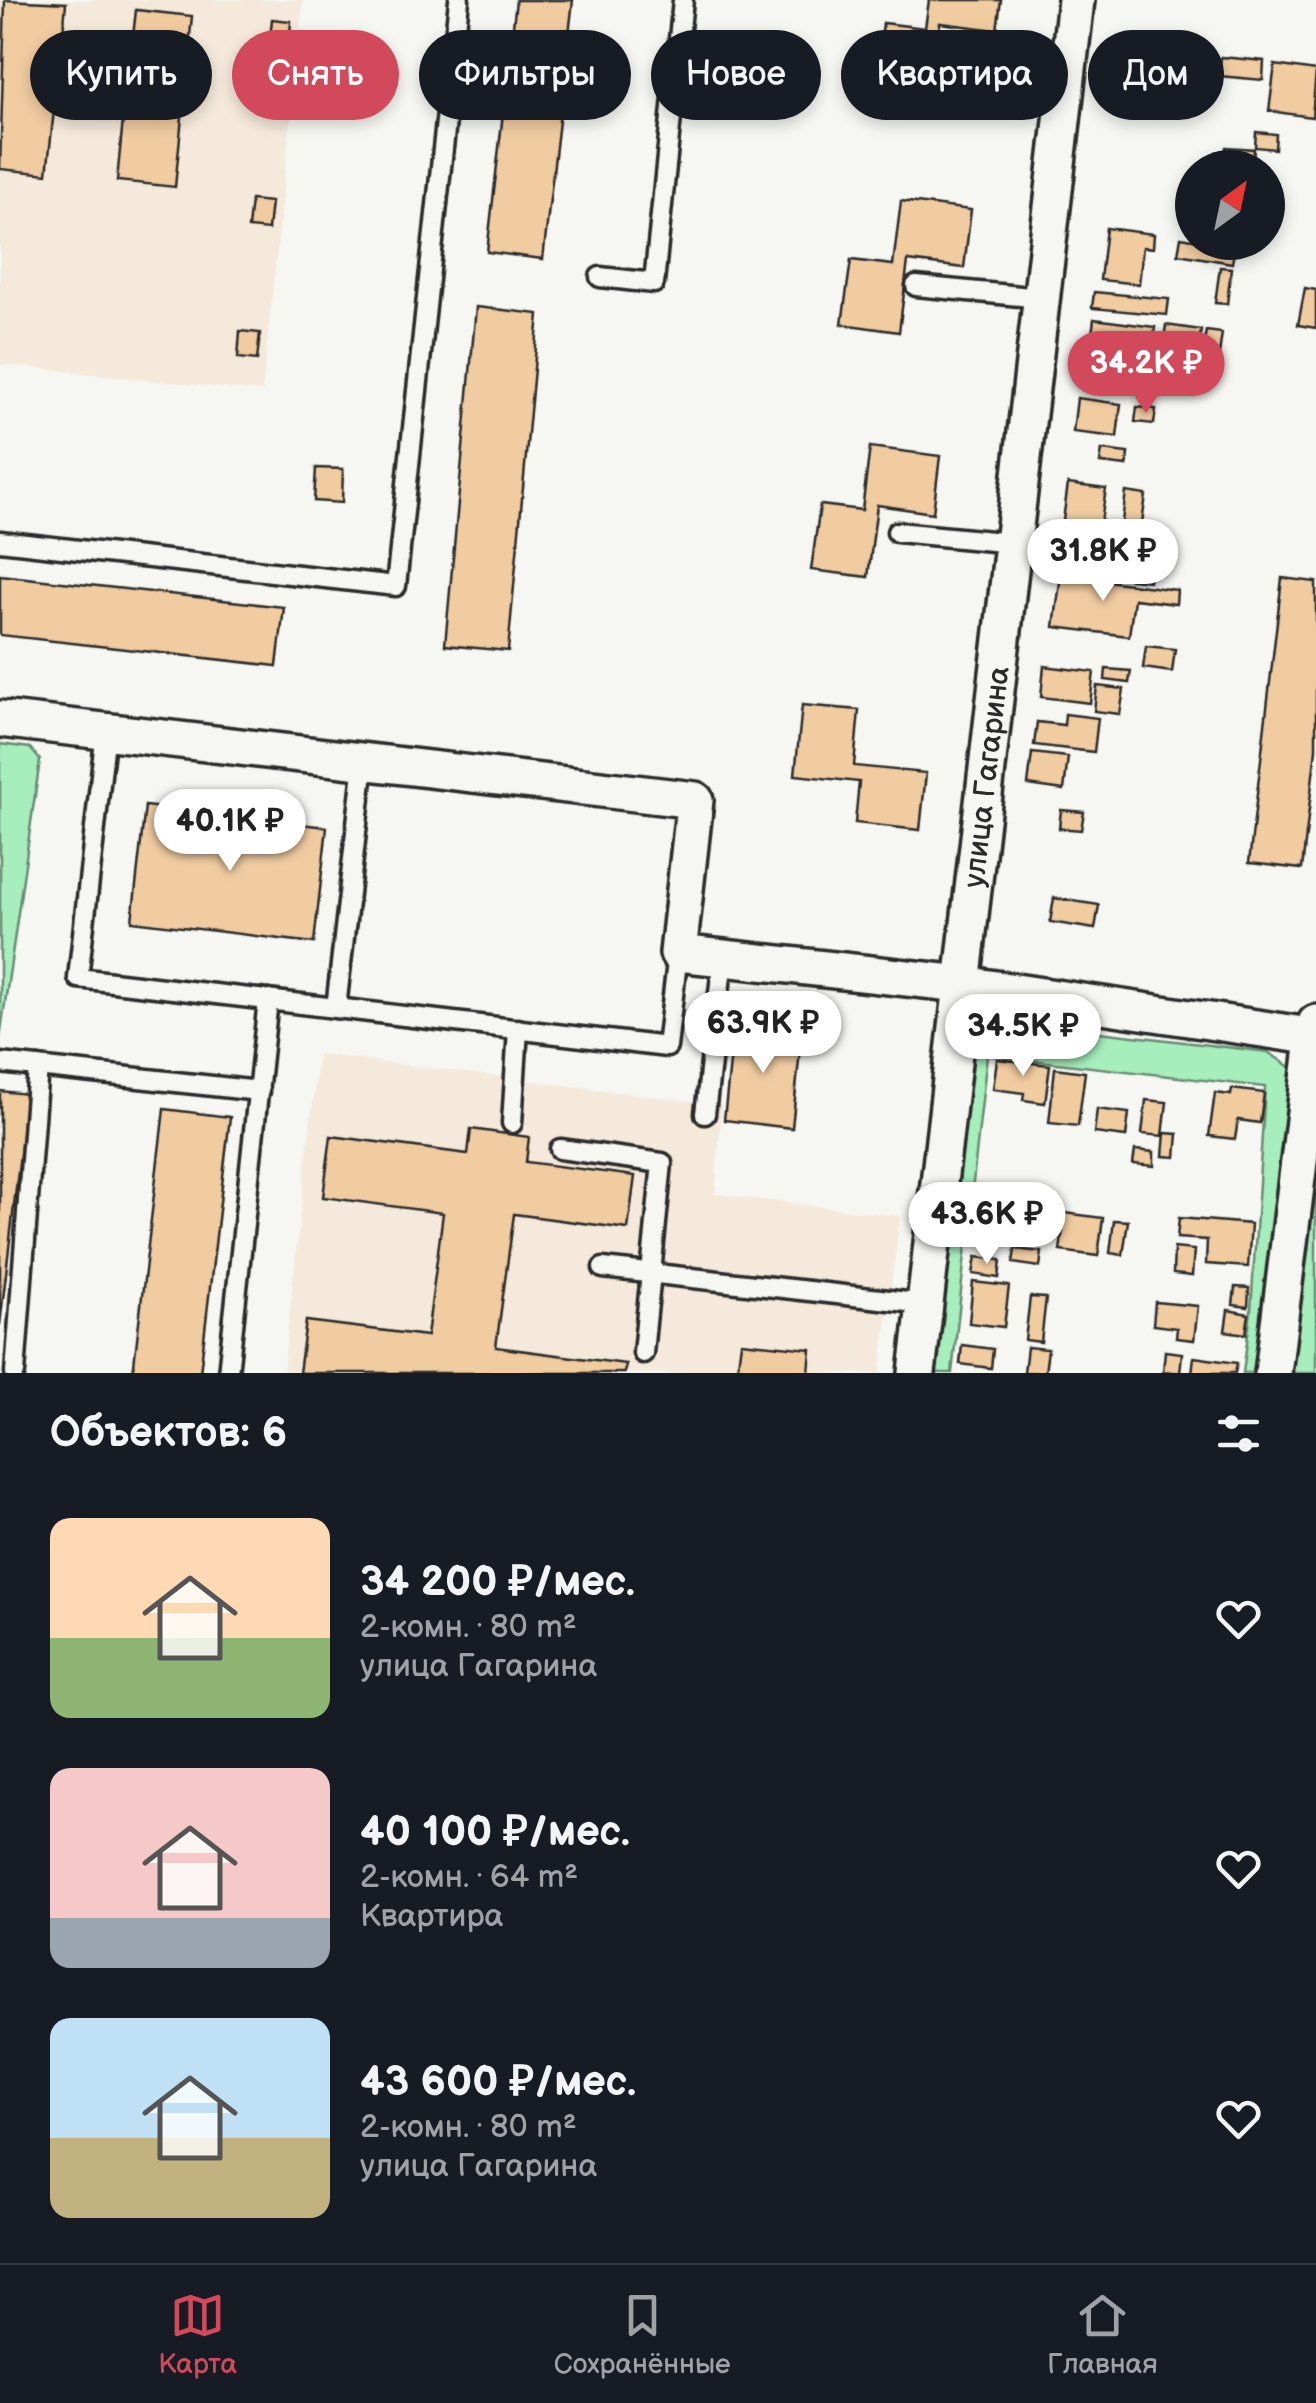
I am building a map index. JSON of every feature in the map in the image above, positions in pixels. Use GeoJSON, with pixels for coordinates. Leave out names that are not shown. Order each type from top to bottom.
{"type":"FeatureCollection","features":[{"type":"Feature","properties":{"kind":"street","name":"улица Гагарина"},"geometry":{"type":"LineString","coordinates":[[917,1373],[1076,0]]}},
{"type":"Feature","properties":{"kind":"street"},"geometry":{"type":"LineString","coordinates":[[0,719],[696,800],[678,954],[962,984],[1315,1033],[1273,1373]]}},
{"type":"Feature","properties":{"kind":"lane"},"geometry":{"type":"LineString","coordinates":[[0,541],[396,586],[459,0]]}},
{"type":"Feature","properties":{"kind":"lane"},"geometry":{"type":"LineString","coordinates":[[600,278],[654,282],[683,0]]}},
{"type":"Feature","properties":{"kind":"lane"},"geometry":{"type":"LineString","coordinates":[[916,286],[1042,298]]}},
{"type":"Feature","properties":{"kind":"lane"},"geometry":{"type":"LineString","coordinates":[[897,532],[1013,543]]}},
{"type":"Feature","properties":{"kind":"lane"},"geometry":{"type":"LineString","coordinates":[[106,731],[78,978],[667,1047],[678,954]]}},
{"type":"Feature","properties":{"kind":"lane"},"geometry":{"type":"LineString","coordinates":[[336,1008],[364,762]]}},
{"type":"Feature","properties":{"kind":"lane"},"geometry":{"type":"LineString","coordinates":[[705,1114],[724,958]]}},
{"type":"Feature","properties":{"kind":"lane"},"geometry":{"type":"LineString","coordinates":[[228,1373],[268,1000]]}},
{"type":"Feature","properties":{"kind":"lane"},"geometry":{"type":"LineString","coordinates":[[512,1123],[518,1028]]}},
{"type":"Feature","properties":{"kind":"lane"},"geometry":{"type":"LineString","coordinates":[[0,1063],[259,1091]]}},
{"type":"Feature","properties":{"kind":"lane"},"geometry":{"type":"LineString","coordinates":[[15,1373],[38,1067]]}},
{"type":"Feature","properties":{"kind":"lane"},"geometry":{"type":"LineString","coordinates":[[560,1149],[662,1162],[643,1354]]}},
{"type":"Feature","properties":{"kind":"lane"},"geometry":{"type":"LineString","coordinates":[[603,1268],[924,1304]]}},
{"type":"Feature","properties":{"kind":"shaded area"},"geometry":{"type":"Polygon","coordinates":[[[0,0],[303,0],[300,30],[232,30],[232,120],[290,120],[262,392],[0,364],[0,0]]]}},
{"type":"Feature","properties":{"kind":"shaded area"},"geometry":{"type":"Polygon","coordinates":[[[318,1054],[722,1105],[715,1194],[900,1216],[880,1373],[283,1373],[318,1054]]]}},
{"type":"Feature","properties":{"kind":"green space"},"geometry":{"type":"Polygon","coordinates":[[[0,744],[30,748],[40,760],[0,1038],[0,744]]]}},
{"type":"Feature","properties":{"kind":"green space"},"geometry":{"type":"Polygon","coordinates":[[[982,1018],[1268,1052],[1293,1069],[1266,1373],[1243,1373],[1251,1311],[1265,1087],[987,1055],[952,1373],[917,1373],[965,1025],[982,1018]]]}},
{"type":"Feature","properties":{"kind":"green space"},"geometry":{"type":"Polygon","coordinates":[[[1316,1167],[1316,1373],[1290,1373],[1316,1167]]]}},
{"type":"Feature","properties":{"kind":"building"},"geometry":{"type":"Polygon","coordinates":[[[5,0],[66,3],[63,30],[30,30],[30,120],[53,120],[47,174],[0,169],[5,0]]]}},
{"type":"Feature","properties":{"kind":"building"},"geometry":{"type":"Polygon","coordinates":[[[516,0],[573,0],[570,30],[513,30],[516,0]]]}},
{"type":"Feature","properties":{"kind":"building"},"geometry":{"type":"Polygon","coordinates":[[[929,0],[1001,0],[997,30],[940,23],[939,30],[882,30],[883,23],[925,28],[929,0]]]}},
{"type":"Feature","properties":{"kind":"building"},"geometry":{"type":"Polygon","coordinates":[[[136,10],[192,16],[191,30],[134,30],[136,10]]]}},
{"type":"Feature","properties":{"kind":"building"},"geometry":{"type":"Polygon","coordinates":[[[272,19],[291,21],[290,30],[271,30],[272,19]]]}},
{"type":"Feature","properties":{"kind":"building"},"geometry":{"type":"Polygon","coordinates":[[[1224,57],[1264,61],[1263,80],[1224,76],[1224,57]]]}},
{"type":"Feature","properties":{"kind":"building"},"geometry":{"type":"Polygon","coordinates":[[[1275,65],[1316,71],[1312,117],[1269,111],[1275,65]]]}},
{"type":"Feature","properties":{"kind":"building"},"geometry":{"type":"Polygon","coordinates":[[[123,120],[182,120],[175,187],[117,181],[123,120]]]}},
{"type":"Feature","properties":{"kind":"building"},"geometry":{"type":"Polygon","coordinates":[[[502,120],[559,120],[543,259],[487,252],[502,120]]]}},
{"type":"Feature","properties":{"kind":"building"},"geometry":{"type":"Polygon","coordinates":[[[1256,132],[1276,134],[1275,149],[1255,147],[1256,132]]]}},
{"type":"Feature","properties":{"kind":"building"},"geometry":{"type":"Polygon","coordinates":[[[251,200],[271,202],[268,230],[248,228],[251,200]]]}},
{"type":"Feature","properties":{"kind":"building"},"geometry":{"type":"Polygon","coordinates":[[[901,201],[971,210],[964,268],[908,261],[899,332],[842,324],[851,260],[893,265],[901,201]]]}},
{"type":"Feature","properties":{"kind":"building"},"geometry":{"type":"Polygon","coordinates":[[[1106,228],[1154,234],[1153,248],[1143,247],[1139,284],[1100,280],[1106,228]]]}},
{"type":"Feature","properties":{"kind":"building"},"geometry":{"type":"Polygon","coordinates":[[[1220,267],[1231,268],[1227,304],[1215,303],[1220,267]]]}},
{"type":"Feature","properties":{"kind":"building"},"geometry":{"type":"Polygon","coordinates":[[[1305,288],[1316,290],[1316,328],[1298,325],[1305,288]]]}},
{"type":"Feature","properties":{"kind":"building"},"geometry":{"type":"Polygon","coordinates":[[[1094,292],[1169,299],[1167,315],[1092,308],[1094,292]]]}},
{"type":"Feature","properties":{"kind":"building"},"geometry":{"type":"Polygon","coordinates":[[[476,307],[539,314],[508,651],[445,645],[476,307]]]}},
{"type":"Feature","properties":{"kind":"building"},"geometry":{"type":"Polygon","coordinates":[[[1094,319],[1155,327],[1151,358],[1090,351],[1094,319]]]}},
{"type":"Feature","properties":{"kind":"building"},"geometry":{"type":"Polygon","coordinates":[[[1166,325],[1201,330],[1196,366],[1161,361],[1166,325]]]}},
{"type":"Feature","properties":{"kind":"building"},"geometry":{"type":"Polygon","coordinates":[[[240,331],[260,333],[257,360],[238,358],[240,331]]]}},
{"type":"Feature","properties":{"kind":"building"},"geometry":{"type":"Polygon","coordinates":[[[1206,331],[1222,333],[1218,361],[1201,359],[1206,331]]]}},
{"type":"Feature","properties":{"kind":"building"},"geometry":{"type":"Polygon","coordinates":[[[1083,375],[1110,379],[1108,390],[1081,387],[1083,375]]]}},
{"type":"Feature","properties":{"kind":"building"},"geometry":{"type":"Polygon","coordinates":[[[1077,398],[1121,404],[1117,437],[1073,432],[1077,398]]]}},
{"type":"Feature","properties":{"kind":"building"},"geometry":{"type":"Polygon","coordinates":[[[1137,407],[1156,409],[1154,424],[1135,422],[1137,407]]]}},
{"type":"Feature","properties":{"kind":"building"},"geometry":{"type":"Polygon","coordinates":[[[870,447],[940,456],[933,513],[877,505],[868,577],[811,570],[820,505],[862,510],[870,447]]]}},
{"type":"Feature","properties":{"kind":"building"},"geometry":{"type":"Polygon","coordinates":[[[1102,450],[1128,453],[1127,466],[1100,463],[1102,450]]]}},
{"type":"Feature","properties":{"kind":"building"},"geometry":{"type":"Polygon","coordinates":[[[316,468],[343,469],[342,503],[314,501],[316,468]]]}},
{"type":"Feature","properties":{"kind":"building"},"geometry":{"type":"Polygon","coordinates":[[[1068,484],[1106,489],[1098,541],[1061,535],[1068,484]]]}},
{"type":"Feature","properties":{"kind":"building"},"geometry":{"type":"Polygon","coordinates":[[[1126,492],[1146,495],[1140,538],[1120,536],[1126,492]]]}},
{"type":"Feature","properties":{"kind":"building"},"geometry":{"type":"Polygon","coordinates":[[[1061,550],[1126,559],[1124,578],[1058,569],[1061,550]]]}},
{"type":"Feature","properties":{"kind":"building"},"geometry":{"type":"Polygon","coordinates":[[[1131,563],[1151,566],[1149,581],[1129,579],[1131,563]]]}},
{"type":"Feature","properties":{"kind":"building"},"geometry":{"type":"Polygon","coordinates":[[[0,575],[284,607],[277,666],[0,635],[0,575]]]}},
{"type":"Feature","properties":{"kind":"building"},"geometry":{"type":"Polygon","coordinates":[[[1061,575],[1177,590],[1176,604],[1134,599],[1129,636],[1054,627],[1061,575]]]}},
{"type":"Feature","properties":{"kind":"building"},"geometry":{"type":"Polygon","coordinates":[[[1282,578],[1316,582],[1316,749],[1302,869],[1249,863],[1282,578]]]}},
{"type":"Feature","properties":{"kind":"building"},"geometry":{"type":"Polygon","coordinates":[[[1146,646],[1175,649],[1172,672],[1143,668],[1146,646]]]}},
{"type":"Feature","properties":{"kind":"building"},"geometry":{"type":"Polygon","coordinates":[[[1044,666],[1094,672],[1090,703],[1041,697],[1044,666]]]}},
{"type":"Feature","properties":{"kind":"building"},"geometry":{"type":"Polygon","coordinates":[[[1106,669],[1131,671],[1129,683],[1105,680],[1106,669]]]}},
{"type":"Feature","properties":{"kind":"building"},"geometry":{"type":"Polygon","coordinates":[[[1097,686],[1124,689],[1120,714],[1094,711],[1097,686]]]}},
{"type":"Feature","properties":{"kind":"building"},"geometry":{"type":"Polygon","coordinates":[[[802,705],[859,710],[854,766],[926,773],[920,830],[855,823],[859,782],[795,775],[802,705]]]}},
{"type":"Feature","properties":{"kind":"building"},"geometry":{"type":"Polygon","coordinates":[[[1065,714],[1098,718],[1094,752],[1034,745],[1037,722],[1064,725],[1065,714]]]}},
{"type":"Feature","properties":{"kind":"building"},"geometry":{"type":"Polygon","coordinates":[[[1032,753],[1068,757],[1064,790],[1028,785],[1032,753]]]}},
{"type":"Feature","properties":{"kind":"building"},"geometry":{"type":"Polygon","coordinates":[[[145,806],[327,827],[314,943],[132,921],[145,806]]]}},
{"type":"Feature","properties":{"kind":"building"},"geometry":{"type":"Polygon","coordinates":[[[1061,810],[1084,812],[1081,830],[1059,828],[1061,810]]]}},
{"type":"Feature","properties":{"kind":"building"},"geometry":{"type":"Polygon","coordinates":[[[1054,898],[1099,905],[1095,929],[1050,922],[1054,898]]]}},
{"type":"Feature","properties":{"kind":"building"},"geometry":{"type":"Polygon","coordinates":[[[734,1024],[802,1031],[792,1128],[724,1120],[734,1024]]]}},
{"type":"Feature","properties":{"kind":"building"},"geometry":{"type":"Polygon","coordinates":[[[997,1059],[1050,1065],[1045,1103],[1023,1100],[1024,1093],[993,1089],[997,1059]]]}},
{"type":"Feature","properties":{"kind":"building"},"geometry":{"type":"Polygon","coordinates":[[[1055,1068],[1085,1072],[1078,1126],[1049,1123],[1055,1068]]]}},
{"type":"Feature","properties":{"kind":"building"},"geometry":{"type":"Polygon","coordinates":[[[1232,1089],[1264,1093],[1260,1123],[1238,1120],[1235,1139],[1209,1136],[1215,1093],[1231,1095],[1232,1089]]]}},
{"type":"Feature","properties":{"kind":"building"},"geometry":{"type":"Polygon","coordinates":[[[0,1091],[27,1094],[0,1325],[0,1091]]]}},
{"type":"Feature","properties":{"kind":"building"},"geometry":{"type":"Polygon","coordinates":[[[1146,1100],[1167,1102],[1163,1136],[1142,1134],[1146,1100]]]}},
{"type":"Feature","properties":{"kind":"building"},"geometry":{"type":"Polygon","coordinates":[[[164,1109],[230,1117],[200,1373],[133,1373],[164,1109]]]}},
{"type":"Feature","properties":{"kind":"building"},"geometry":{"type":"Polygon","coordinates":[[[1097,1109],[1129,1113],[1126,1137],[1094,1133],[1097,1109]]]}},
{"type":"Feature","properties":{"kind":"building"},"geometry":{"type":"Polygon","coordinates":[[[471,1129],[529,1137],[526,1162],[635,1176],[628,1229],[514,1214],[496,1347],[626,1364],[624,1373],[299,1373],[306,1321],[427,1336],[443,1213],[323,1197],[331,1136],[468,1154],[471,1129]]]}},
{"type":"Feature","properties":{"kind":"building"},"geometry":{"type":"Polygon","coordinates":[[[1165,1133],[1178,1134],[1176,1157],[1163,1156],[1165,1133]]]}},
{"type":"Feature","properties":{"kind":"building"},"geometry":{"type":"Polygon","coordinates":[[[1135,1150],[1154,1152],[1154,1166],[1133,1164],[1135,1150]]]}},
{"type":"Feature","properties":{"kind":"building"},"geometry":{"type":"Polygon","coordinates":[[[981,1201],[1012,1203],[1009,1232],[978,1229],[981,1201]]]}},
{"type":"Feature","properties":{"kind":"building"},"geometry":{"type":"Polygon","coordinates":[[[1065,1213],[1103,1218],[1098,1256],[1060,1251],[1065,1213]]]}},
{"type":"Feature","properties":{"kind":"building"},"geometry":{"type":"Polygon","coordinates":[[[1179,1218],[1251,1224],[1248,1267],[1206,1264],[1207,1240],[1177,1238],[1179,1218]]]}},
{"type":"Feature","properties":{"kind":"building"},"geometry":{"type":"Polygon","coordinates":[[[1114,1220],[1128,1221],[1123,1255],[1110,1253],[1114,1220]]]}},
{"type":"Feature","properties":{"kind":"building"},"geometry":{"type":"Polygon","coordinates":[[[1174,1248],[1194,1250],[1192,1276],[1173,1274],[1174,1248]]]}},
{"type":"Feature","properties":{"kind":"building"},"geometry":{"type":"Polygon","coordinates":[[[1015,1249],[1042,1252],[1040,1267],[1013,1263],[1015,1249]]]}},
{"type":"Feature","properties":{"kind":"building"},"geometry":{"type":"Polygon","coordinates":[[[976,1257],[1001,1260],[999,1278],[973,1274],[976,1257]]]}},
{"type":"Feature","properties":{"kind":"building"},"geometry":{"type":"Polygon","coordinates":[[[973,1282],[1009,1286],[1004,1327],[969,1323],[973,1282]]]}},
{"type":"Feature","properties":{"kind":"building"},"geometry":{"type":"Polygon","coordinates":[[[1235,1287],[1249,1288],[1248,1307],[1233,1305],[1235,1287]]]}},
{"type":"Feature","properties":{"kind":"building"},"geometry":{"type":"Polygon","coordinates":[[[1030,1297],[1046,1298],[1041,1342],[1025,1340],[1030,1297]]]}},
{"type":"Feature","properties":{"kind":"building"},"geometry":{"type":"Polygon","coordinates":[[[1155,1302],[1198,1306],[1194,1340],[1176,1338],[1177,1328],[1153,1325],[1155,1302]]]}},
{"type":"Feature","properties":{"kind":"building"},"geometry":{"type":"Polygon","coordinates":[[[1228,1310],[1249,1314],[1246,1334],[1225,1331],[1228,1310]]]}},
{"type":"Feature","properties":{"kind":"building"},"geometry":{"type":"Polygon","coordinates":[[[741,1342],[811,1349],[809,1373],[737,1373],[741,1342]]]}},
{"type":"Feature","properties":{"kind":"building"},"geometry":{"type":"Polygon","coordinates":[[[962,1345],[993,1349],[991,1368],[960,1364],[962,1345]]]}},
{"type":"Feature","properties":{"kind":"building"},"geometry":{"type":"Polygon","coordinates":[[[1027,1347],[1048,1349],[1045,1373],[1024,1372],[1027,1347]]]}},
{"type":"Feature","properties":{"kind":"building"},"geometry":{"type":"Polygon","coordinates":[[[1165,1351],[1182,1353],[1180,1373],[1163,1371],[1165,1351]]]}},
{"type":"Feature","properties":{"kind":"building"},"geometry":{"type":"Polygon","coordinates":[[[1194,1357],[1237,1363],[1235,1373],[1192,1373],[1194,1357]]]}}]}
